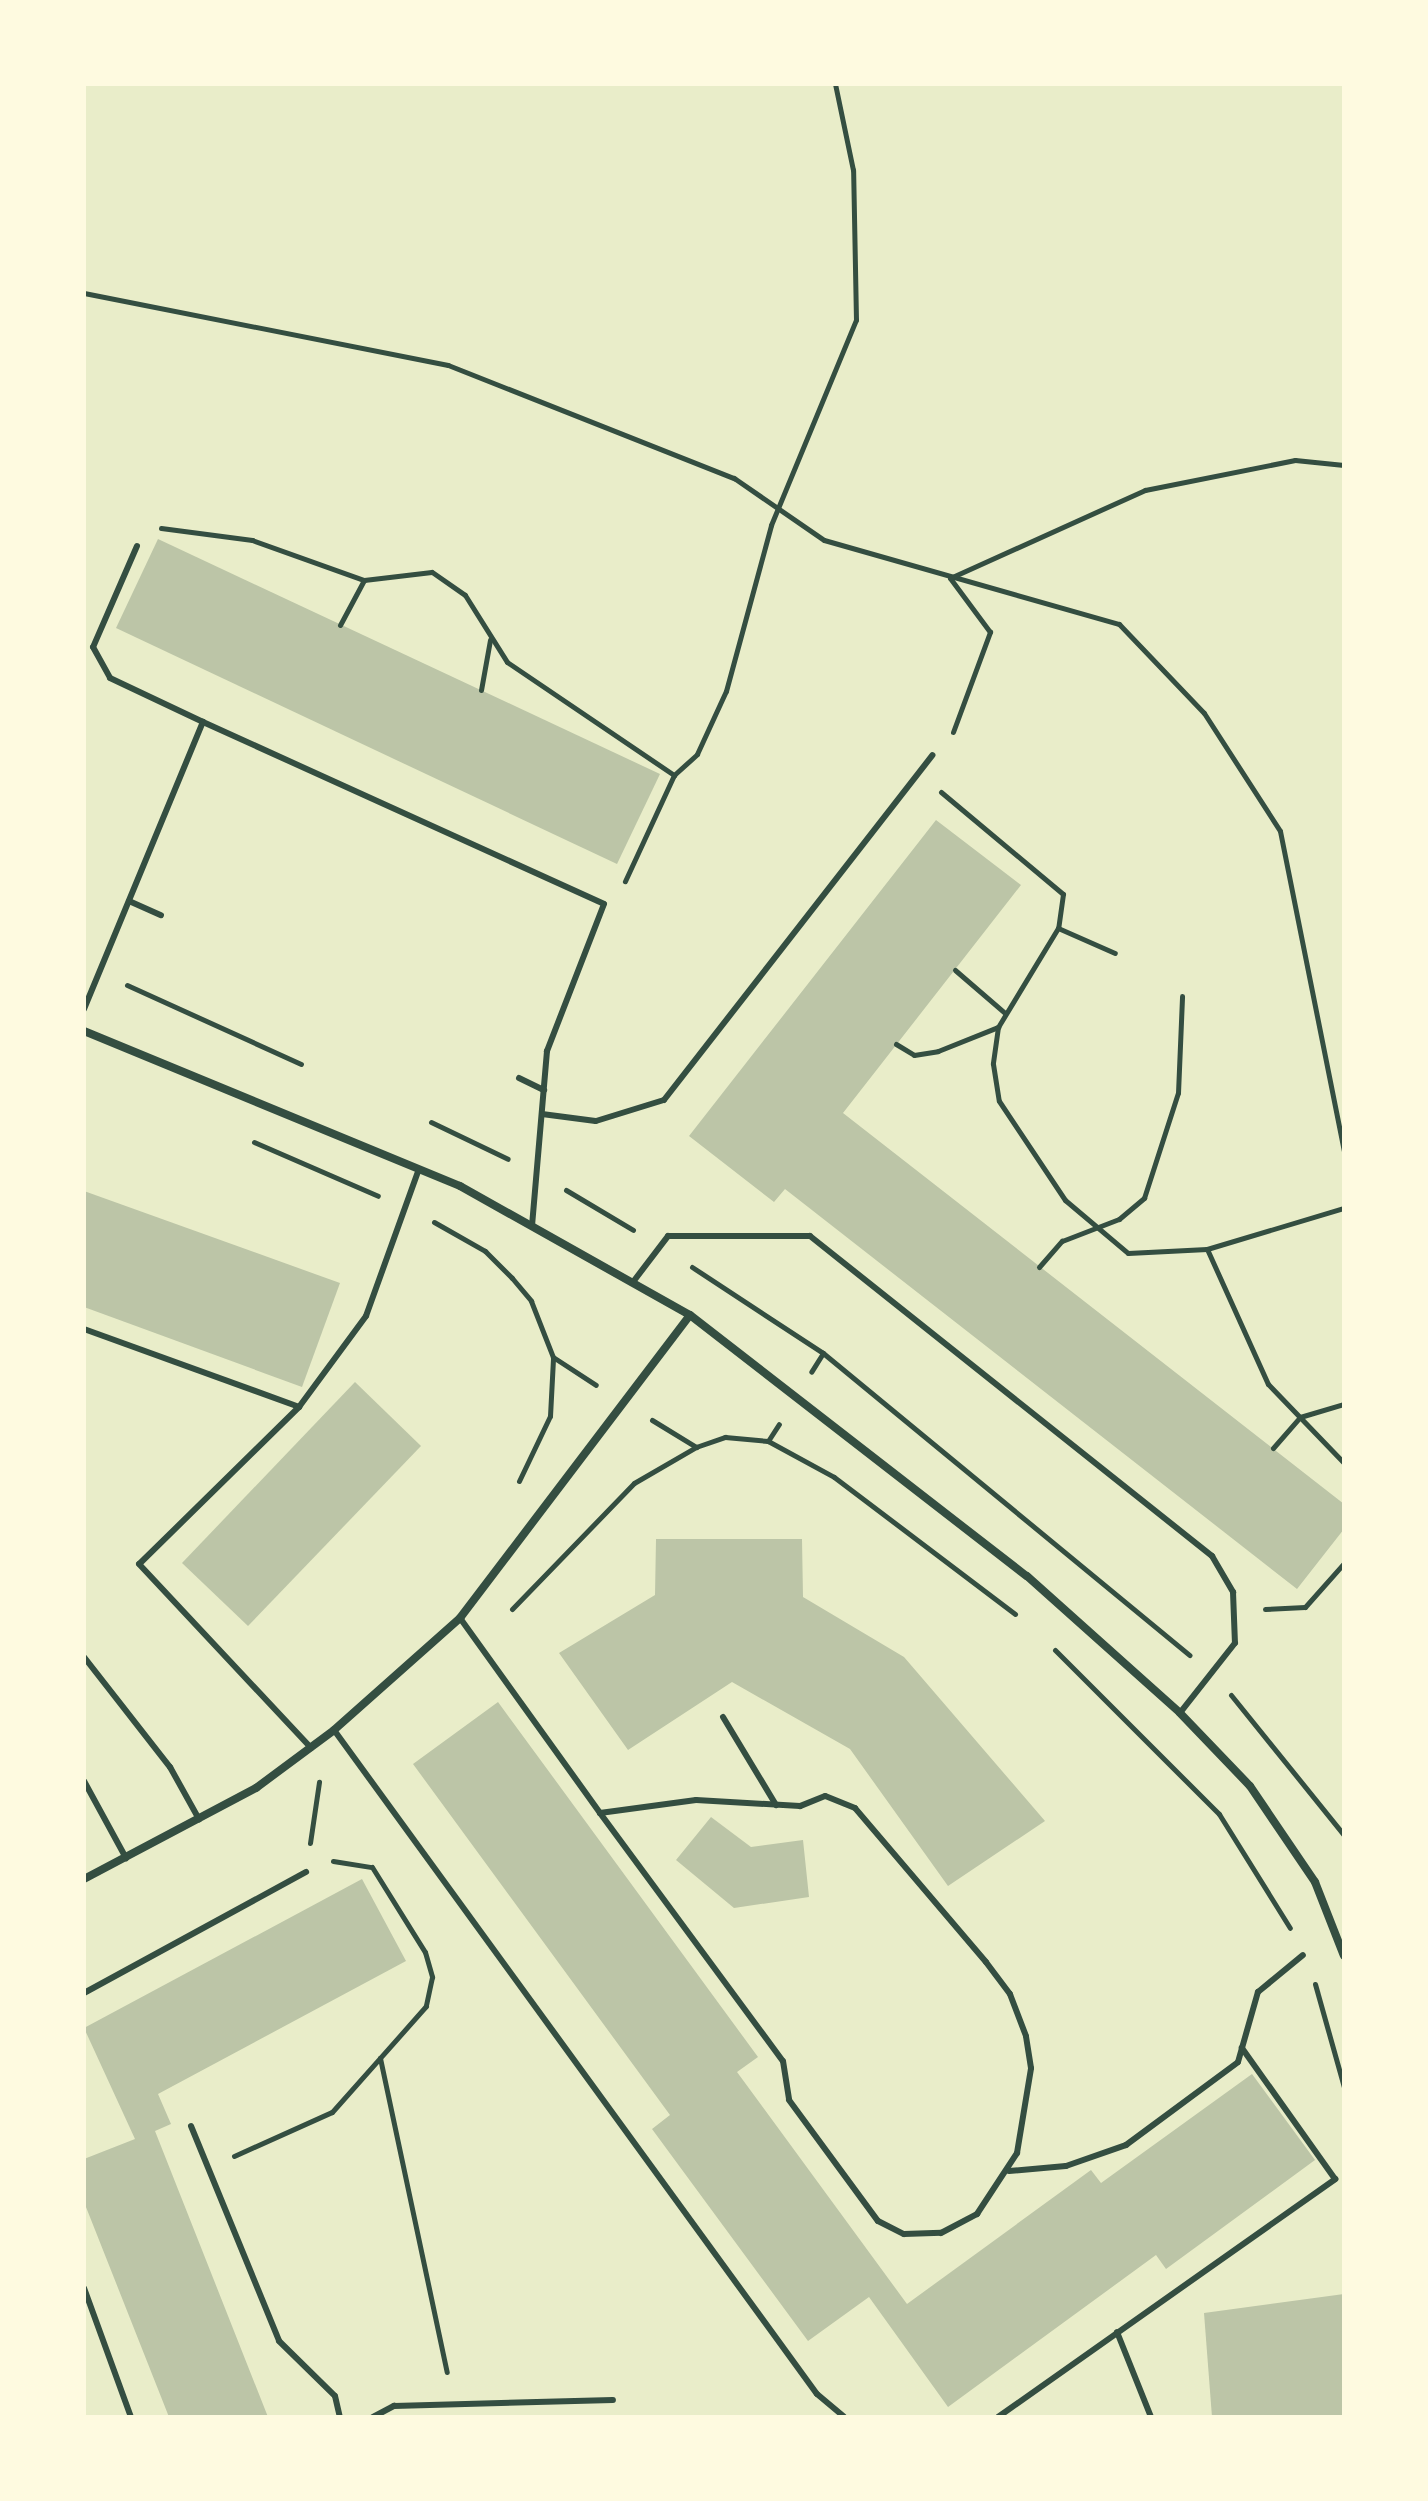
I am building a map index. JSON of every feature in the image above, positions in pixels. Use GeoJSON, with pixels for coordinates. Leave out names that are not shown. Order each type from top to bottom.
{"type":"FeatureCollection","features":[{"type":"Feature","properties":{"kind":"street"},"geometry":{"type":"LineString","coordinates":[[84,1031],[419,1169],[532,1225],[690,1315],[1027,1576],[1180,1713],[1250,1786],[1315,1882],[1344,1956]]}},
{"type":"Feature","properties":{"kind":"street"},"geometry":{"type":"LineString","coordinates":[[84,1879],[199,1819],[311,1748],[460,1618],[690,1315]]}},
{"type":"Feature","properties":{"kind":"lane"},"geometry":{"type":"LineString","coordinates":[[137,546],[93,647],[110,678],[604,904],[547,1051],[532,1225]]}},
{"type":"Feature","properties":{"kind":"lane"},"geometry":{"type":"LineString","coordinates":[[84,1009],[203,722]]}},
{"type":"Feature","properties":{"kind":"lane"},"geometry":{"type":"LineString","coordinates":[[542,1114],[596,1121],[664,1100],[933,755]]}},
{"type":"Feature","properties":{"kind":"lane"},"geometry":{"type":"LineString","coordinates":[[129,901],[161,915]]}},
{"type":"Feature","properties":{"kind":"lane"},"geometry":{"type":"LineString","coordinates":[[519,1078],[544,1090]]}},
{"type":"Feature","properties":{"kind":"lane"},"geometry":{"type":"LineString","coordinates":[[311,1748],[139,1564],[299,1407],[366,1316],[419,1169]]}},
{"type":"Feature","properties":{"kind":"lane"},"geometry":{"type":"LineString","coordinates":[[633,1282],[668,1236],[810,1236],[1212,1556],[1233,1592],[1235,1643],[1180,1713]]}},
{"type":"Feature","properties":{"kind":"lane"},"geometry":{"type":"LineString","coordinates":[[84,1329],[299,1407]]}},
{"type":"Feature","properties":{"kind":"lane"},"geometry":{"type":"LineString","coordinates":[[460,1618],[600,1813],[783,2061],[789,2100],[878,2221],[904,2234],[941,2233],[977,2214],[1009,2171],[1031,2068],[1010,1994],[855,1808],[825,1796],[776,1805],[696,1800],[600,1813]]}},
{"type":"Feature","properties":{"kind":"lane"},"geometry":{"type":"LineString","coordinates":[[84,1657],[170,1767],[199,1819]]}},
{"type":"Feature","properties":{"kind":"lane"},"geometry":{"type":"LineString","coordinates":[[723,1717],[776,1805]]}},
{"type":"Feature","properties":{"kind":"lane"},"geometry":{"type":"LineString","coordinates":[[334,1730],[817,2394],[844,2417]]}},
{"type":"Feature","properties":{"kind":"lane"},"geometry":{"type":"LineString","coordinates":[[84,1781],[126,1859]]}},
{"type":"Feature","properties":{"kind":"lane"},"geometry":{"type":"LineString","coordinates":[[84,1993],[306,1872]]}},
{"type":"Feature","properties":{"kind":"lane"},"geometry":{"type":"LineString","coordinates":[[1009,2171],[1066,2166],[1126,2145],[1238,2062],[1258,1992],[1303,1955]]}},
{"type":"Feature","properties":{"kind":"lane"},"geometry":{"type":"LineString","coordinates":[[998,2417],[1335,2179],[1242,2048]]}},
{"type":"Feature","properties":{"kind":"lane"},"geometry":{"type":"LineString","coordinates":[[191,2126],[279,2341],[335,2396],[340,2417]]}},
{"type":"Feature","properties":{"kind":"lane"},"geometry":{"type":"LineString","coordinates":[[84,2288],[131,2417]]}},
{"type":"Feature","properties":{"kind":"lane"},"geometry":{"type":"LineString","coordinates":[[1117,2332],[1151,2417]]}},
{"type":"Feature","properties":{"kind":"lane"},"geometry":{"type":"LineString","coordinates":[[373,2417],[394,2406],[613,2400]]}},
{"type":"Feature","properties":{"kind":"path"},"geometry":{"type":"LineString","coordinates":[[604,904],[633,873],[674,775],[697,754],[726,691],[771,525],[781,511],[856,320],[853,170],[835,84]]}},
{"type":"Feature","properties":{"kind":"path"},"geometry":{"type":"LineString","coordinates":[[84,293],[448,365],[734,478],[824,540],[1119,624],[1204,713],[1280,831],[1344,1151]]}},
{"type":"Feature","properties":{"kind":"path"},"geometry":{"type":"LineString","coordinates":[[950,578],[1145,490],[1295,460],[1344,465]]}},
{"type":"Feature","properties":{"kind":"path"},"geometry":{"type":"LineString","coordinates":[[137,546],[150,529],[214,533],[364,580],[432,572],[465,595],[507,662],[674,775]]}},
{"type":"Feature","properties":{"kind":"path"},"geometry":{"type":"LineString","coordinates":[[933,755],[953,732],[990,632],[950,578]]}},
{"type":"Feature","properties":{"kind":"path"},"geometry":{"type":"LineString","coordinates":[[340,625],[364,580]]}},
{"type":"Feature","properties":{"kind":"path"},"geometry":{"type":"LineString","coordinates":[[481,690],[490,639]]}},
{"type":"Feature","properties":{"kind":"path"},"geometry":{"type":"LineString","coordinates":[[918,774],[1043,872],[1063,894],[1058,928],[998,1027],[999,1101],[1089,1225],[1128,1253],[1207,1249],[1344,1208]]}},
{"type":"Feature","properties":{"kind":"path"},"geometry":{"type":"LineString","coordinates":[[1058,928],[1115,953]]}},
{"type":"Feature","properties":{"kind":"path"},"geometry":{"type":"LineString","coordinates":[[955,970],[1005,1014]]}},
{"type":"Feature","properties":{"kind":"path"},"geometry":{"type":"LineString","coordinates":[[99,972],[301,1064]]}},
{"type":"Feature","properties":{"kind":"path"},"geometry":{"type":"LineString","coordinates":[[1039,1267],[1089,1225],[1119,1219],[1144,1198],[1178,1093],[1182,996]]}},
{"type":"Feature","properties":{"kind":"path"},"geometry":{"type":"LineString","coordinates":[[896,1044],[914,1055],[938,1051],[998,1027]]}},
{"type":"Feature","properties":{"kind":"path"},"geometry":{"type":"LineString","coordinates":[[1207,1249],[1268,1384],[1344,1463]]}},
{"type":"Feature","properties":{"kind":"path"},"geometry":{"type":"LineString","coordinates":[[823,1353],[1211,1673],[1344,1835]]}},
{"type":"Feature","properties":{"kind":"path"},"geometry":{"type":"LineString","coordinates":[[510,1496],[550,1416],[553,1357]]}},
{"type":"Feature","properties":{"kind":"path"},"geometry":{"type":"LineString","coordinates":[[1273,1448],[1300,1417],[1344,1404]]}},
{"type":"Feature","properties":{"kind":"path"},"geometry":{"type":"LineString","coordinates":[[768,1441],[834,1477],[1019,1617]]}},
{"type":"Feature","properties":{"kind":"path"},"geometry":{"type":"LineString","coordinates":[[1234,1610],[1305,1607],[1344,1563]]}},
{"type":"Feature","properties":{"kind":"path"},"geometry":{"type":"LineString","coordinates":[[1043,1637],[1219,1814],[1303,1955],[1330,2021],[1344,2087]]}},
{"type":"Feature","properties":{"kind":"path"},"geometry":{"type":"LineString","coordinates":[[306,1872],[320,1781]]}},
{"type":"Feature","properties":{"kind":"path"},"geometry":{"type":"LineString","coordinates":[[207,2166],[332,2112],[426,2006],[432,1977],[425,1952],[372,1867],[333,1861],[306,1872]]}},
{"type":"Feature","properties":{"kind":"path"},"geometry":{"type":"LineString","coordinates":[[380,2058],[383,2095],[418,2211],[421,2275],[447,2348],[447,2404]]}},
{"type":"Feature","properties":{"kind":"building"},"geometry":{"type":"Polygon","coordinates":[[[158,539],[660,774],[617,864],[116,628],[158,539]]]}},
{"type":"Feature","properties":{"kind":"building"},"geometry":{"type":"Polygon","coordinates":[[[936,820],[1021,885],[843,1113],[1344,1504],[1344,1529],[1297,1589],[785,1189],[774,1202],[689,1136],[936,820]]]}},
{"type":"Feature","properties":{"kind":"building"},"geometry":{"type":"Polygon","coordinates":[[[84,1191],[340,1283],[302,1387],[84,1307],[84,1191]]]}},
{"type":"Feature","properties":{"kind":"building"},"geometry":{"type":"Polygon","coordinates":[[[355,1382],[421,1446],[248,1626],[182,1563],[355,1382]]]}},
{"type":"Feature","properties":{"kind":"building"},"geometry":{"type":"Polygon","coordinates":[[[656,1539],[802,1539],[803,1597],[904,1657],[1045,1821],[948,1886],[850,1749],[732,1682],[628,1750],[559,1653],[655,1595],[656,1539]]]}},
{"type":"Feature","properties":{"kind":"building"},"geometry":{"type":"Polygon","coordinates":[[[498,1702],[758,2057],[737,2072],[907,2304],[1091,2170],[1101,2183],[1252,2074],[1315,2160],[1166,2269],[1156,2255],[948,2407],[869,2297],[808,2341],[652,2129],[670,2115],[413,1764],[498,1702]]]}},
{"type":"Feature","properties":{"kind":"building"},"geometry":{"type":"Polygon","coordinates":[[[711,1817],[751,1847],[803,1840],[809,1897],[734,1908],[676,1860],[711,1817]]]}},
{"type":"Feature","properties":{"kind":"building"},"geometry":{"type":"Polygon","coordinates":[[[362,1879],[406,1961],[158,2094],[171,2124],[155,2131],[268,2417],[169,2417],[84,2202],[84,2159],[135,2139],[84,2028],[362,1879]]]}},
{"type":"Feature","properties":{"kind":"building"},"geometry":{"type":"Polygon","coordinates":[[[1344,2294],[1344,2417],[1212,2417],[1204,2313],[1344,2294]]]}}]}
